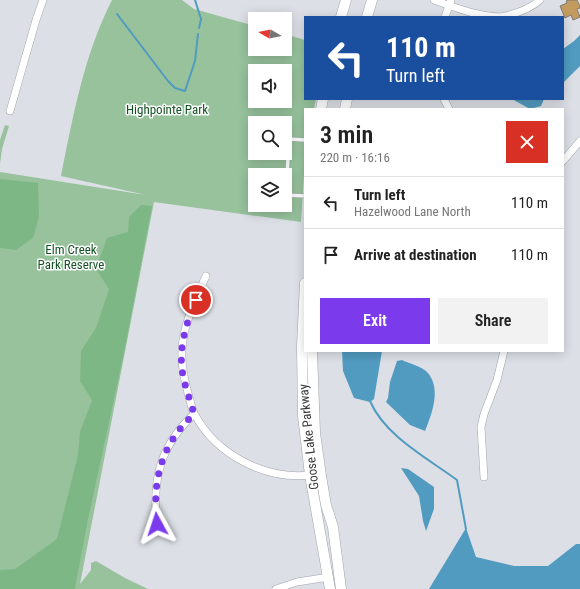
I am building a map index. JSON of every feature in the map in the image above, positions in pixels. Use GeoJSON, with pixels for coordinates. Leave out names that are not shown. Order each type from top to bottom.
{"type":"FeatureCollection","features":[{"type":"Feature","properties":{"kind":"street"},"geometry":{"type":"LineString","coordinates":[[10,111],[42,0]]}},
{"type":"Feature","properties":{"kind":"street"},"geometry":{"type":"LineString","coordinates":[[342,16],[346,0]]}},
{"type":"Feature","properties":{"kind":"street"},"geometry":{"type":"LineString","coordinates":[[367,16],[372,0]]}},
{"type":"Feature","properties":{"kind":"street"},"geometry":{"type":"LineString","coordinates":[[434,0],[450,3],[473,13],[487,16]]}},
{"type":"Feature","properties":{"kind":"street"},"geometry":{"type":"LineString","coordinates":[[506,16],[515,14],[528,8],[540,0]]}},
{"type":"Feature","properties":{"kind":"street"},"geometry":{"type":"LineString","coordinates":[[445,16],[450,3]]}},
{"type":"Feature","properties":{"kind":"street"},"geometry":{"type":"LineString","coordinates":[[564,160],[580,141]]}},
{"type":"Feature","properties":{"kind":"street"},"geometry":{"type":"LineString","coordinates":[[206,276],[191,311],[185,330],[182,349],[182,368],[194,414],[210,436],[225,450],[241,461],[259,469],[278,474],[296,476],[310,475]]}},
{"type":"Feature","properties":{"kind":"street","name":"Goose Lake Parkway"},"geometry":{"type":"LineString","coordinates":[[304,305],[301,372],[303,416],[310,475],[330,589]]}},
{"type":"Feature","properties":{"kind":"street","name":"Goose Lake Parkway"},"geometry":{"type":"LineString","coordinates":[[312,352],[313,395],[320,476],[326,505],[333,527],[340,589]]}},
{"type":"Feature","properties":{"kind":"street"},"geometry":{"type":"LineString","coordinates":[[484,477],[481,427],[484,414],[497,380],[504,352]]}},
{"type":"Feature","properties":{"kind":"street"},"geometry":{"type":"LineString","coordinates":[[157,524],[155,489],[158,471],[172,439],[194,414]]}},
{"type":"Feature","properties":{"kind":"street"},"geometry":{"type":"LineString","coordinates":[[276,589],[297,582],[329,577]]}},
{"type":"Feature","properties":{"kind":"lane"},"geometry":{"type":"LineString","coordinates":[[304,140],[289,139],[286,195],[304,196]]}},
{"type":"Feature","properties":{"kind":"green space"},"geometry":{"type":"Polygon","coordinates":[[[112,0],[182,0],[194,9],[248,24],[248,56],[292,56],[292,36],[304,40],[304,100],[316,100],[314,108],[304,108],[304,175],[301,222],[154,202],[80,584],[91,570],[91,563],[96,561],[125,578],[148,589],[0,589],[0,172],[146,195],[61,176],[80,86],[102,21],[112,0]]]}},
{"type":"Feature","properties":{"kind":"green space"},"geometry":{"type":"Polygon","coordinates":[[[5,125],[9,126],[2,149],[0,164],[0,140],[5,125]]]}},
{"type":"Feature","properties":{"kind":"green space"},"geometry":{"type":"Polygon","coordinates":[[[0,179],[38,183],[39,217],[33,238],[16,250],[0,248],[0,179]]]}},
{"type":"Feature","properties":{"kind":"green space"},"geometry":{"type":"Polygon","coordinates":[[[141,205],[152,206],[124,353],[88,519],[75,588],[0,589],[0,570],[15,569],[57,539],[78,455],[80,432],[92,400],[80,381],[81,351],[96,328],[109,289],[96,269],[107,238],[128,232],[129,217],[141,205]]]}},
{"type":"Feature","properties":{"kind":"water"},"geometry":{"type":"Polygon","coordinates":[[[580,35],[580,66],[564,82],[564,48],[580,35]]]}},
{"type":"Feature","properties":{"kind":"water"},"geometry":{"type":"Polygon","coordinates":[[[514,100],[544,100],[541,106],[528,108],[514,100]]]}},
{"type":"Feature","properties":{"kind":"water"},"geometry":{"type":"Polygon","coordinates":[[[342,352],[382,352],[374,399],[370,402],[354,398],[343,371],[342,352]]]}},
{"type":"Feature","properties":{"kind":"water"},"geometry":{"type":"Polygon","coordinates":[[[402,360],[425,370],[432,378],[435,393],[433,409],[425,431],[410,425],[386,402],[390,382],[397,361],[402,360]]]}},
{"type":"Feature","properties":{"kind":"water"},"geometry":{"type":"Polygon","coordinates":[[[401,468],[408,469],[434,487],[434,509],[426,531],[419,496],[401,468]]]}},
{"type":"Feature","properties":{"kind":"water"},"geometry":{"type":"Polygon","coordinates":[[[466,528],[476,557],[514,566],[548,566],[576,544],[580,544],[580,589],[429,589],[466,528]]]}},
{"type":"Feature","properties":{"kind":"building"},"geometry":{"type":"Polygon","coordinates":[[[577,0],[580,6],[580,8],[577,9],[580,17],[573,20],[571,15],[565,18],[560,6],[567,3],[566,1],[577,0]]]}},
{"type":"Feature","properties":{"kind":"waterway"},"geometry":{"type":"LineString","coordinates":[[195,0],[201,19],[199,28]]}},
{"type":"Feature","properties":{"kind":"waterway"},"geometry":{"type":"LineString","coordinates":[[117,14],[168,81],[175,88],[185,91],[195,61],[198,34]]}},
{"type":"Feature","properties":{"kind":"waterway"},"geometry":{"type":"LineString","coordinates":[[370,401],[377,414],[396,436],[420,455],[457,480],[466,529]]}},
{"type":"Feature","properties":{"kind":"route"},"geometry":{"type":"LineString","coordinates":[[157,524],[155,489],[158,471],[172,439],[194,414],[182,368],[182,349],[185,330],[196,300]]}},
{"type":"Feature","properties":{"kind":"park label","name":"Highpointe Park"},"geometry":{"type":"Point","coordinates":[167,109]}},
{"type":"Feature","properties":{"kind":"park label","name":"Elm Creek Park Reserve"},"geometry":{"type":"Point","coordinates":[71,256]}}]}
